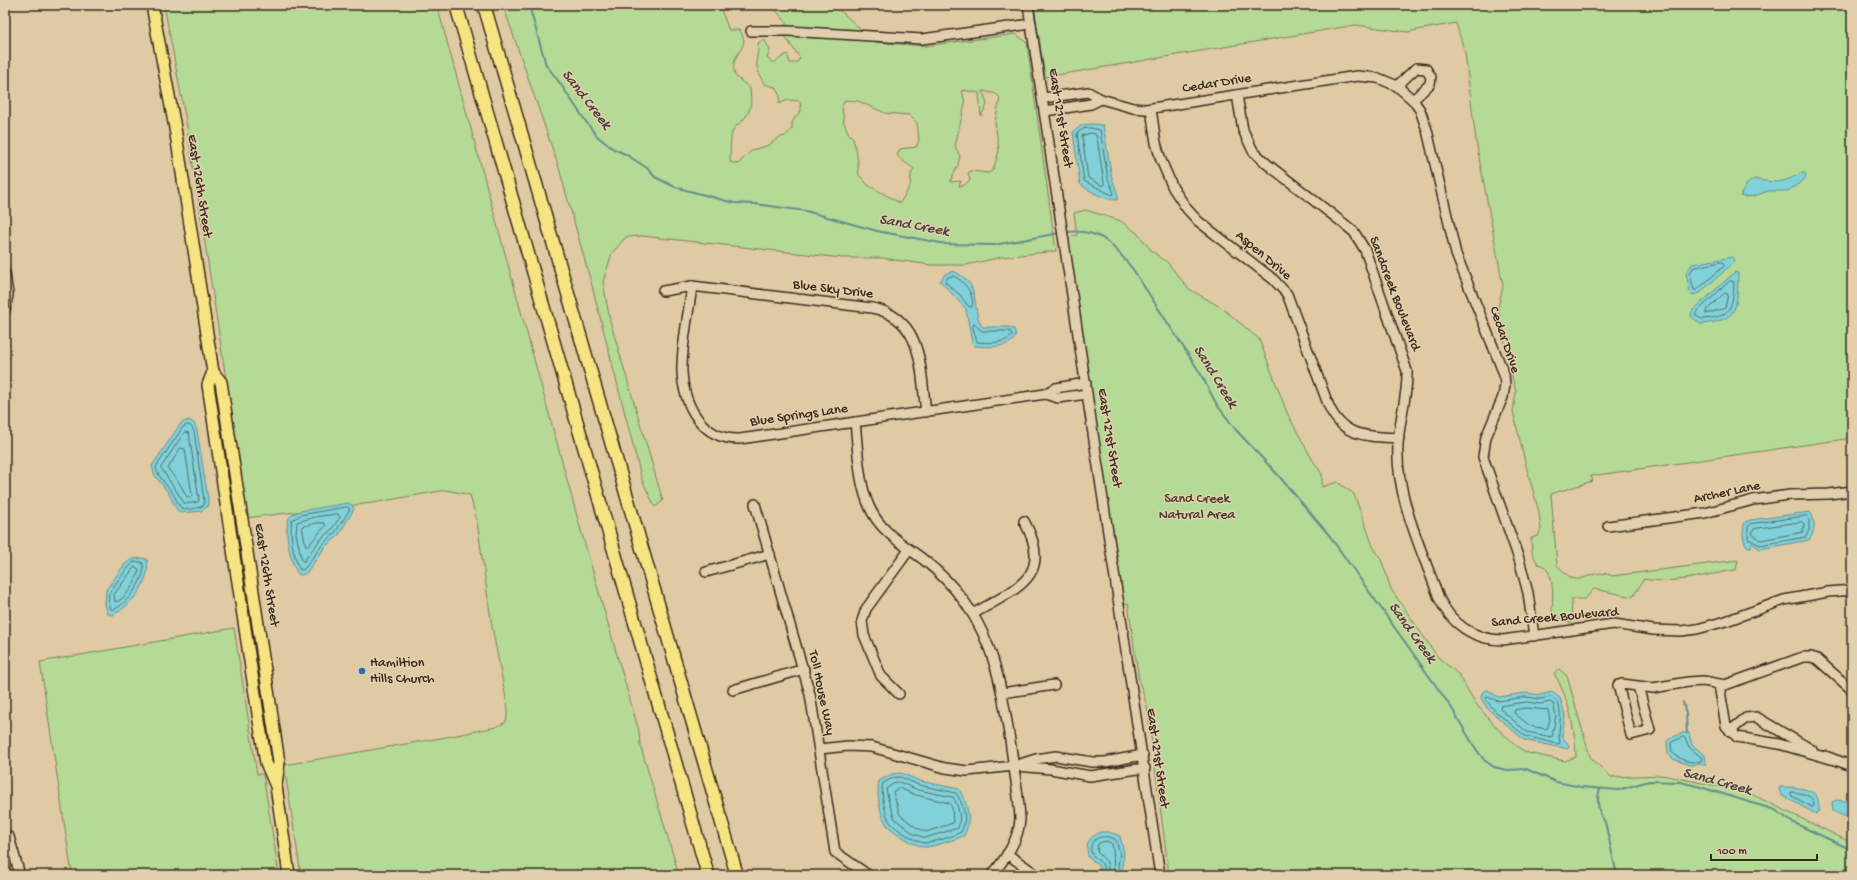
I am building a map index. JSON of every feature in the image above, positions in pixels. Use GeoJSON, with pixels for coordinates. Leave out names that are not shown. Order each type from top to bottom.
{"type":"FeatureCollection","features":[{"type":"Feature","properties":{"kind":"highway"},"geometry":{"type":"LineString","coordinates":[[456,5],[708,875]]}},
{"type":"Feature","properties":{"kind":"highway"},"geometry":{"type":"LineString","coordinates":[[484,5],[737,875]]}},
{"type":"Feature","properties":{"kind":"main road","name":"East 126th Street"},"geometry":{"type":"LineString","coordinates":[[152,5],[173,113],[213,372],[221,382],[279,762],[276,786],[289,875]]}},
{"type":"Feature","properties":{"kind":"street","name":"East 121st Street"},"geometry":{"type":"LineString","coordinates":[[1028,5],[1145,768],[1160,875]]}},
{"type":"Feature","properties":{"kind":"street"},"geometry":{"type":"LineString","coordinates":[[751,31],[788,31],[922,39],[1031,24]]}},
{"type":"Feature","properties":{"kind":"street"},"geometry":{"type":"LineString","coordinates":[[1397,86],[1416,68],[1426,69],[1431,77],[1430,84],[1413,100]]}},
{"type":"Feature","properties":{"kind":"street","name":"Cedar Drive"},"geometry":{"type":"LineString","coordinates":[[1043,98],[1088,92],[1101,98],[1133,108],[1151,109],[1358,76],[1378,78],[1397,86],[1413,100],[1422,114],[1427,130],[1456,254],[1504,374],[1505,384],[1503,397],[1486,437],[1483,457],[1519,559],[1528,594],[1534,636]]}},
{"type":"Feature","properties":{"kind":"street","name":"Sandcreek Boulevard"},"geometry":{"type":"LineString","coordinates":[[1237,95],[1246,138],[1252,151],[1354,232],[1365,250],[1407,371],[1407,385],[1399,438]]}},
{"type":"Feature","properties":{"kind":"street"},"geometry":{"type":"LineString","coordinates":[[1045,111],[1091,104],[1101,98]]}},
{"type":"Feature","properties":{"kind":"street","name":"Aspen Drive"},"geometry":{"type":"LineString","coordinates":[[1151,109],[1156,143],[1161,160],[1179,197],[1198,221],[1273,279],[1287,294],[1335,419],[1344,427],[1357,433],[1399,438]]}},
{"type":"Feature","properties":{"kind":"street"},"geometry":{"type":"LineString","coordinates":[[5,273],[8,295],[5,310]]}},
{"type":"Feature","properties":{"kind":"street","name":"Blue Springs Lane"},"geometry":{"type":"LineString","coordinates":[[692,286],[683,359],[683,380],[692,411],[700,424],[708,431],[725,438],[740,439],[1045,394],[1056,388],[1086,383]]}},
{"type":"Feature","properties":{"kind":"street","name":"Blue Sky Drive"},"geometry":{"type":"LineString","coordinates":[[663,291],[692,286],[872,308],[890,313],[908,328],[916,344],[926,412]]}},
{"type":"Feature","properties":{"kind":"street","name":"Blue Springs Lane"},"geometry":{"type":"LineString","coordinates":[[1045,394],[1058,398],[1088,394]]}},
{"type":"Feature","properties":{"kind":"street"},"geometry":{"type":"LineString","coordinates":[[855,422],[863,484],[869,507],[882,527],[909,550],[923,559],[945,579],[973,614],[990,648],[1002,693],[1020,808],[1020,828],[1016,838],[992,875]]}},
{"type":"Feature","properties":{"kind":"street","name":"Sand Creek Boulevard"},"geometry":{"type":"LineString","coordinates":[[1399,438],[1399,467],[1403,493],[1439,598],[1447,613],[1459,626],[1483,638],[1503,640],[1614,624],[1653,630],[1681,631],[1697,629],[1726,621],[1778,601],[1852,590]]}},
{"type":"Feature","properties":{"kind":"street","name":"Archer Lane"},"geometry":{"type":"LineString","coordinates":[[1608,526],[1705,513],[1753,500],[1790,495],[1829,494],[1852,491]]}},
{"type":"Feature","properties":{"kind":"street","name":"Toll House Way"},"geometry":{"type":"LineString","coordinates":[[755,504],[804,669],[812,706],[835,852],[868,875]]}},
{"type":"Feature","properties":{"kind":"street"},"geometry":{"type":"LineString","coordinates":[[973,614],[1020,586],[1034,570],[1034,544],[1024,521]]}},
{"type":"Feature","properties":{"kind":"street"},"geometry":{"type":"LineString","coordinates":[[899,694],[881,676],[864,635],[862,621],[866,609],[909,550]]}},
{"type":"Feature","properties":{"kind":"street"},"geometry":{"type":"LineString","coordinates":[[706,572],[770,554]]}},
{"type":"Feature","properties":{"kind":"street"},"geometry":{"type":"LineString","coordinates":[[1638,686],[1650,730],[1631,735],[1618,685],[1622,684],[1638,686],[1653,688],[1678,683],[1703,681],[1719,684],[1730,684],[1780,664],[1803,657],[1810,657],[1817,659],[1852,690]]}},
{"type":"Feature","properties":{"kind":"street"},"geometry":{"type":"LineString","coordinates":[[734,690],[804,669]]}},
{"type":"Feature","properties":{"kind":"street"},"geometry":{"type":"LineString","coordinates":[[1719,684],[1725,721],[1730,731],[1737,737],[1779,744],[1852,766]]}},
{"type":"Feature","properties":{"kind":"street"},"geometry":{"type":"LineString","coordinates":[[1002,693],[1054,685]]}},
{"type":"Feature","properties":{"kind":"street"},"geometry":{"type":"LineString","coordinates":[[1730,731],[1746,718],[1756,718],[1810,750],[1830,759]]}},
{"type":"Feature","properties":{"kind":"street"},"geometry":{"type":"LineString","coordinates":[[819,749],[848,746],[872,747],[945,768],[962,771],[1014,766],[1052,769],[1090,776],[1145,768]]}},
{"type":"Feature","properties":{"kind":"street"},"geometry":{"type":"LineString","coordinates":[[1014,766],[1036,758],[1056,756],[1092,762],[1105,762],[1143,755]]}},
{"type":"Feature","properties":{"kind":"street"},"geometry":{"type":"LineString","coordinates":[[9,837],[20,875]]}},
{"type":"Feature","properties":{"kind":"street"},"geometry":{"type":"LineString","coordinates":[[1007,854],[1037,875]]}},
{"type":"Feature","properties":{"kind":"green space"},"geometry":{"type":"Polygon","coordinates":[[[164,5],[437,5],[580,527],[639,731],[640,744],[679,875],[301,875],[284,765],[496,727],[506,722],[508,709],[492,627],[477,522],[470,495],[446,490],[372,503],[245,518],[246,508],[186,121],[164,5]]]}},
{"type":"Feature","properties":{"kind":"green space"},"geometry":{"type":"Polygon","coordinates":[[[503,5],[719,5],[729,30],[739,30],[744,40],[734,64],[734,71],[735,76],[750,88],[750,109],[742,121],[734,128],[731,136],[730,162],[738,164],[752,150],[769,145],[778,138],[785,136],[792,129],[792,122],[801,110],[800,101],[788,100],[779,104],[780,96],[775,87],[764,84],[758,70],[758,43],[764,39],[770,50],[767,58],[773,63],[787,54],[790,63],[796,63],[800,58],[786,38],[786,22],[771,5],[831,5],[843,13],[874,42],[925,46],[1016,34],[1027,43],[1056,251],[1002,257],[966,265],[931,265],[882,258],[842,258],[642,236],[626,237],[612,253],[603,282],[610,321],[663,501],[655,507],[642,480],[592,286],[559,168],[503,5]],[[962,90],[965,103],[955,146],[960,156],[958,165],[950,182],[961,181],[959,186],[963,186],[970,180],[968,173],[971,171],[989,173],[993,170],[999,151],[995,122],[1000,98],[996,94],[983,91],[987,105],[981,116],[979,93],[962,90]],[[845,100],[842,106],[844,123],[849,134],[853,138],[857,154],[859,175],[868,185],[900,203],[910,186],[911,174],[914,169],[897,155],[900,149],[916,147],[919,140],[917,123],[909,115],[885,113],[858,101],[845,100]]]}},
{"type":"Feature","properties":{"kind":"green space"},"geometry":{"type":"Polygon","coordinates":[[[1034,5],[1852,5],[1852,438],[1591,476],[1593,481],[1551,494],[1557,565],[1572,578],[1581,579],[1600,573],[1612,576],[1738,560],[1736,570],[1678,580],[1666,581],[1644,579],[1633,597],[1594,589],[1585,599],[1572,599],[1571,623],[1552,615],[1553,593],[1551,578],[1544,567],[1538,564],[1532,553],[1531,538],[1538,536],[1541,529],[1539,512],[1513,411],[1516,392],[1505,349],[1504,335],[1498,308],[1503,286],[1476,141],[1465,53],[1456,23],[1407,32],[1356,25],[1045,77],[1034,5]]]}},
{"type":"Feature","properties":{"kind":"green space","name":"Sand Creek Natural Area"},"geometry":{"type":"Polygon","coordinates":[[[1086,210],[1121,221],[1137,233],[1152,251],[1167,262],[1189,289],[1222,308],[1259,339],[1288,415],[1322,474],[1322,487],[1337,482],[1354,494],[1373,546],[1381,559],[1391,589],[1437,656],[1459,675],[1476,704],[1498,729],[1524,752],[1565,761],[1576,757],[1573,725],[1564,693],[1554,673],[1559,669],[1567,676],[1590,757],[1611,777],[1662,775],[1747,792],[1852,843],[1852,875],[1169,875],[1147,706],[1139,681],[1128,603],[1124,604],[1068,237],[1077,235],[1074,213],[1086,210]]]}},
{"type":"Feature","properties":{"kind":"green space"},"geometry":{"type":"Polygon","coordinates":[[[234,628],[257,774],[263,774],[279,875],[72,875],[40,662],[234,628]]]}},
{"type":"Feature","properties":{"kind":"water"},"geometry":{"type":"Polygon","coordinates":[[[1082,125],[1103,125],[1112,178],[1118,195],[1117,200],[1112,200],[1097,195],[1080,184],[1073,132],[1082,125]]]}},
{"type":"Feature","properties":{"kind":"water"},"geometry":{"type":"Polygon","coordinates":[[[1801,173],[1805,173],[1806,177],[1804,180],[1788,191],[1768,191],[1754,196],[1740,196],[1747,184],[1754,179],[1778,182],[1801,173]]]}},
{"type":"Feature","properties":{"kind":"water"},"geometry":{"type":"Polygon","coordinates":[[[1733,257],[1735,259],[1734,262],[1700,293],[1693,295],[1690,292],[1686,273],[1692,264],[1733,257]]]}},
{"type":"Feature","properties":{"kind":"water"},"geometry":{"type":"Polygon","coordinates":[[[953,271],[962,276],[972,289],[982,327],[1008,327],[1014,329],[1016,335],[1014,340],[1004,345],[986,347],[975,346],[972,343],[966,309],[940,281],[945,274],[953,271]]]}},
{"type":"Feature","properties":{"kind":"water"},"geometry":{"type":"Polygon","coordinates":[[[1735,272],[1738,273],[1738,285],[1734,310],[1723,320],[1700,324],[1691,316],[1692,311],[1735,272]]]}},
{"type":"Feature","properties":{"kind":"water"},"geometry":{"type":"Polygon","coordinates":[[[189,420],[194,423],[197,430],[208,506],[202,511],[182,513],[177,510],[168,492],[155,476],[152,466],[181,423],[189,420]]]}},
{"type":"Feature","properties":{"kind":"water"},"geometry":{"type":"Polygon","coordinates":[[[349,503],[354,509],[338,536],[325,547],[307,572],[299,575],[293,564],[287,538],[287,523],[289,518],[300,511],[349,503]]]}},
{"type":"Feature","properties":{"kind":"water"},"geometry":{"type":"Polygon","coordinates":[[[1810,512],[1813,518],[1814,526],[1813,534],[1809,540],[1760,549],[1752,543],[1751,547],[1746,545],[1743,532],[1745,522],[1750,520],[1810,512]]]}},
{"type":"Feature","properties":{"kind":"water"},"geometry":{"type":"Polygon","coordinates":[[[132,559],[147,559],[147,568],[146,576],[139,592],[120,611],[113,615],[108,614],[105,604],[106,590],[124,565],[132,559]]]}},
{"type":"Feature","properties":{"kind":"water"},"geometry":{"type":"Polygon","coordinates":[[[1486,689],[1498,697],[1526,693],[1540,695],[1552,692],[1560,698],[1565,715],[1562,737],[1569,745],[1568,749],[1524,740],[1487,708],[1481,698],[1482,693],[1486,689]]]}},
{"type":"Feature","properties":{"kind":"water"},"geometry":{"type":"Polygon","coordinates":[[[1683,733],[1689,733],[1692,745],[1705,755],[1706,764],[1689,765],[1673,759],[1668,753],[1667,742],[1670,738],[1683,733]]]}},
{"type":"Feature","properties":{"kind":"water"},"geometry":{"type":"Polygon","coordinates":[[[901,773],[920,781],[959,789],[967,806],[968,812],[968,824],[964,836],[925,847],[911,842],[888,826],[885,822],[879,804],[879,781],[892,774],[901,773]]]}},
{"type":"Feature","properties":{"kind":"water"},"geometry":{"type":"Polygon","coordinates":[[[1780,787],[1800,788],[1811,791],[1817,797],[1819,802],[1819,810],[1816,814],[1781,795],[1779,789],[1780,787]]]}},
{"type":"Feature","properties":{"kind":"water"},"geometry":{"type":"Polygon","coordinates":[[[1837,800],[1845,801],[1852,805],[1852,820],[1833,811],[1832,802],[1837,800]]]}},
{"type":"Feature","properties":{"kind":"water"},"geometry":{"type":"Polygon","coordinates":[[[1100,832],[1109,832],[1120,836],[1124,853],[1122,866],[1125,875],[1100,875],[1099,866],[1088,857],[1088,842],[1092,837],[1100,832]]]}},
{"type":"Feature","properties":{"kind":"waterway","name":"Sand Creek"},"geometry":{"type":"LineString","coordinates":[[529,5],[546,65],[597,136],[612,148],[627,155],[647,168],[655,177],[675,187],[734,203],[755,204],[806,211],[877,231],[946,244],[994,245],[1060,233]]}},
{"type":"Feature","properties":{"kind":"waterway","name":"Sand Creek"},"geometry":{"type":"LineString","coordinates":[[1065,232],[1087,232],[1104,239],[1118,251],[1132,268],[1199,371],[1217,405],[1236,430],[1278,475],[1329,535],[1451,707],[1484,760],[1494,767],[1507,770],[1526,769],[1556,782],[1581,787],[1618,790],[1649,781],[1680,782],[1697,786],[1775,810],[1792,822],[1852,850]]}},
{"type":"Feature","properties":{"kind":"waterway"},"geometry":{"type":"LineString","coordinates":[[1683,702],[1686,714],[1687,733]]}},
{"type":"Feature","properties":{"kind":"waterway"},"geometry":{"type":"LineString","coordinates":[[1600,789],[1598,806],[1605,822],[1617,875]]}},
{"type":"Feature","properties":{"kind":"place","name":"Hamiltion Hills Church"},"geometry":{"type":"Point","coordinates":[362,671]}}]}
